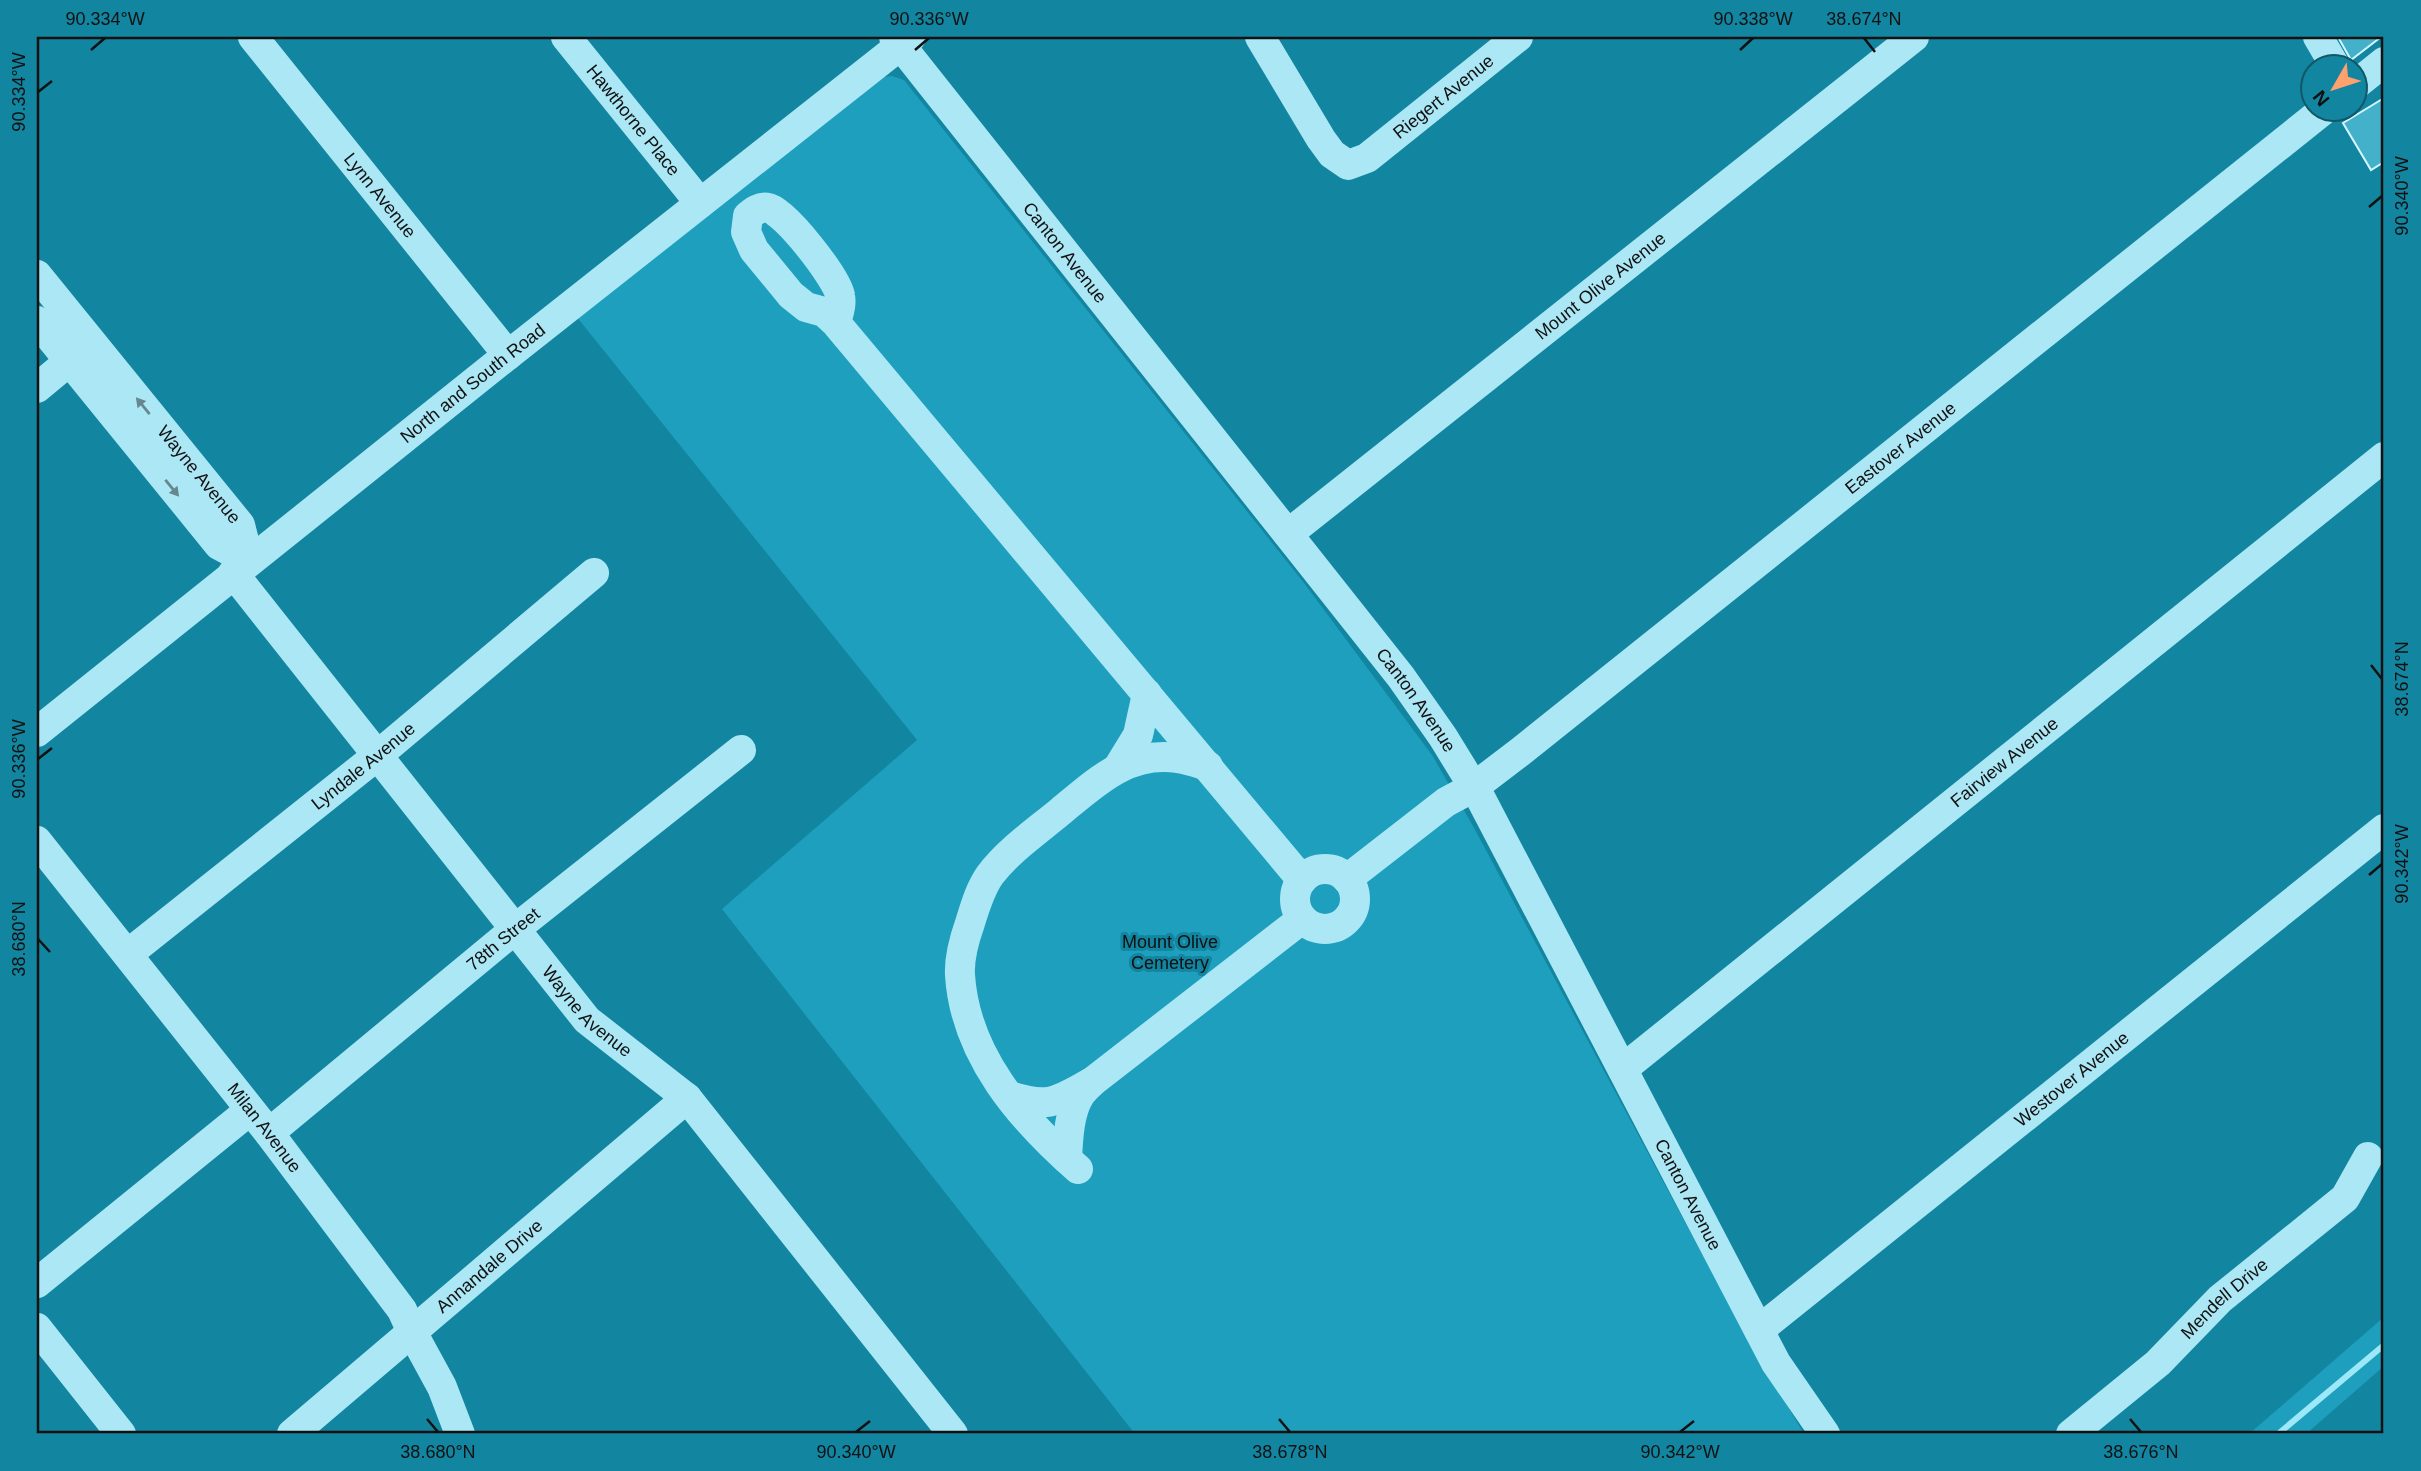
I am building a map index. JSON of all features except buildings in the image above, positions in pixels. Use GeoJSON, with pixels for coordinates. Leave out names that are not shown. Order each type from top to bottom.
{"type":"FeatureCollection","features":[{"type":"Feature","properties":{"kind":"street","name":"Lynn Avenue"},"geometry":{"type":"LineString","coordinates":[[253,37],[508,355]]}},
{"type":"Feature","properties":{"kind":"street","name":"Hawthorne Place"},"geometry":{"type":"LineString","coordinates":[[566,37],[700,203]]}},
{"type":"Feature","properties":{"kind":"street","name":"Riegert Avenue"},"geometry":{"type":"LineString","coordinates":[[1260,37],[1332,154],[1348,165],[1367,158],[1518,37]]}},
{"type":"Feature","properties":{"kind":"street","name":"Mount Olive Avenue"},"geometry":{"type":"LineString","coordinates":[[1289,534],[1914,37]]}},
{"type":"Feature","properties":{"kind":"street","name":"North and South Road"},"geometry":{"type":"LineString","coordinates":[[37,732],[700,203],[901,39]]}},
{"type":"Feature","properties":{"kind":"street","name":"Canton Avenue"},"geometry":{"type":"LineString","coordinates":[[901,39],[1401,677],[1443,737],[1474,787],[1624,1068],[1776,1363],[1825,1434]]}},
{"type":"Feature","properties":{"kind":"street"},"geometry":{"type":"LineString","coordinates":[[2368,75],[2384,62]]}},
{"type":"Feature","properties":{"kind":"street","name":"Eastover Avenue"},"geometry":{"type":"LineString","coordinates":[[1347,879],[1446,802],[1474,787],[2308,122]]}},
{"type":"Feature","properties":{"kind":"street","name":"Wayne Avenue"},"geometry":{"type":"LineString","coordinates":[[37,275],[240,525],[241,567]]}},
{"type":"Feature","properties":{"kind":"street","name":"Wayne Avenue"},"geometry":{"type":"LineString","coordinates":[[37,321],[219,545],[241,567],[378,755],[587,1020],[687,1098],[953,1434]]}},
{"type":"Feature","properties":{"kind":"street"},"geometry":{"type":"LineString","coordinates":[[836,323],[1302,880]]}},
{"type":"Feature","properties":{"kind":"street"},"geometry":{"type":"LineString","coordinates":[[37,388],[92,342]]}},
{"type":"Feature","properties":{"kind":"street","name":"Fairview Avenue"},"geometry":{"type":"LineString","coordinates":[[1624,1068],[2384,457]]}},
{"type":"Feature","properties":{"kind":"street","name":"Lyndale Avenue"},"geometry":{"type":"LineString","coordinates":[[128,954],[378,755],[594,573]]}},
{"type":"Feature","properties":{"kind":"street"},"geometry":{"type":"LineString","coordinates":[[1119,766],[1138,735],[1147,694]]}},
{"type":"Feature","properties":{"kind":"street","name":"78th Street"},"geometry":{"type":"LineString","coordinates":[[37,1283],[259,1122],[514,930],[741,750]]}},
{"type":"Feature","properties":{"kind":"street"},"geometry":{"type":"LineString","coordinates":[[1208,766],[1177,758],[1156,757],[1138,759],[1119,766],[1009,855],[990,875],[978,898],[963,945],[960,973],[964,1006],[972,1035],[985,1061],[1010,1096],[1073,1164],[1069,1135],[1074,1111],[1080,1095],[1092,1082],[1302,919]]}},
{"type":"Feature","properties":{"kind":"street","name":"Westover Avenue"},"geometry":{"type":"LineString","coordinates":[[1759,1330],[2384,829]]}},
{"type":"Feature","properties":{"kind":"street","name":"Milan Avenue"},"geometry":{"type":"LineString","coordinates":[[37,841],[259,1122],[402,1310],[443,1387],[460,1434]]}},
{"type":"Feature","properties":{"kind":"street"},"geometry":{"type":"LineString","coordinates":[[1329,869],[1347,879],[1355,898],[1350,916],[1344,923],[1327,930],[1318,929],[1302,919],[1295,900],[1302,880],[1310,874],[1329,869]]}},
{"type":"Feature","properties":{"kind":"street"},"geometry":{"type":"LineString","coordinates":[[1010,1096],[1032,1103],[1049,1103],[1092,1082]]}},
{"type":"Feature","properties":{"kind":"street","name":"Annandale Drive"},"geometry":{"type":"LineString","coordinates":[[292,1434],[687,1098]]}},
{"type":"Feature","properties":{"kind":"street","name":"Mendell Drive"},"geometry":{"type":"LineString","coordinates":[[2071,1434],[2158,1363],[2220,1299],[2345,1198],[2368,1157]]}},
{"type":"Feature","properties":{"kind":"street"},"geometry":{"type":"LineString","coordinates":[[37,1328],[121,1434]]}},
{"type":"Feature","properties":{"kind":"green space","name":"Mount Olive Cemetery"},"geometry":{"type":"Polygon","coordinates":[[[892,76],[904,80],[1304,583],[1432,755],[1473,826],[1748,1340],[1804,1434],[1135,1434],[722,909],[917,740],[576,316],[882,77],[892,76]]]}},
{"type":"Feature","properties":{"kind":"green space"},"geometry":{"type":"Polygon","coordinates":[[[2384,1317],[2384,1366],[2306,1434],[2249,1434],[2384,1317]]]}},
{"type":"Feature","properties":{"kind":"waterway"},"geometry":{"type":"LineString","coordinates":[[2278,1434],[2384,1345]]}}]}
